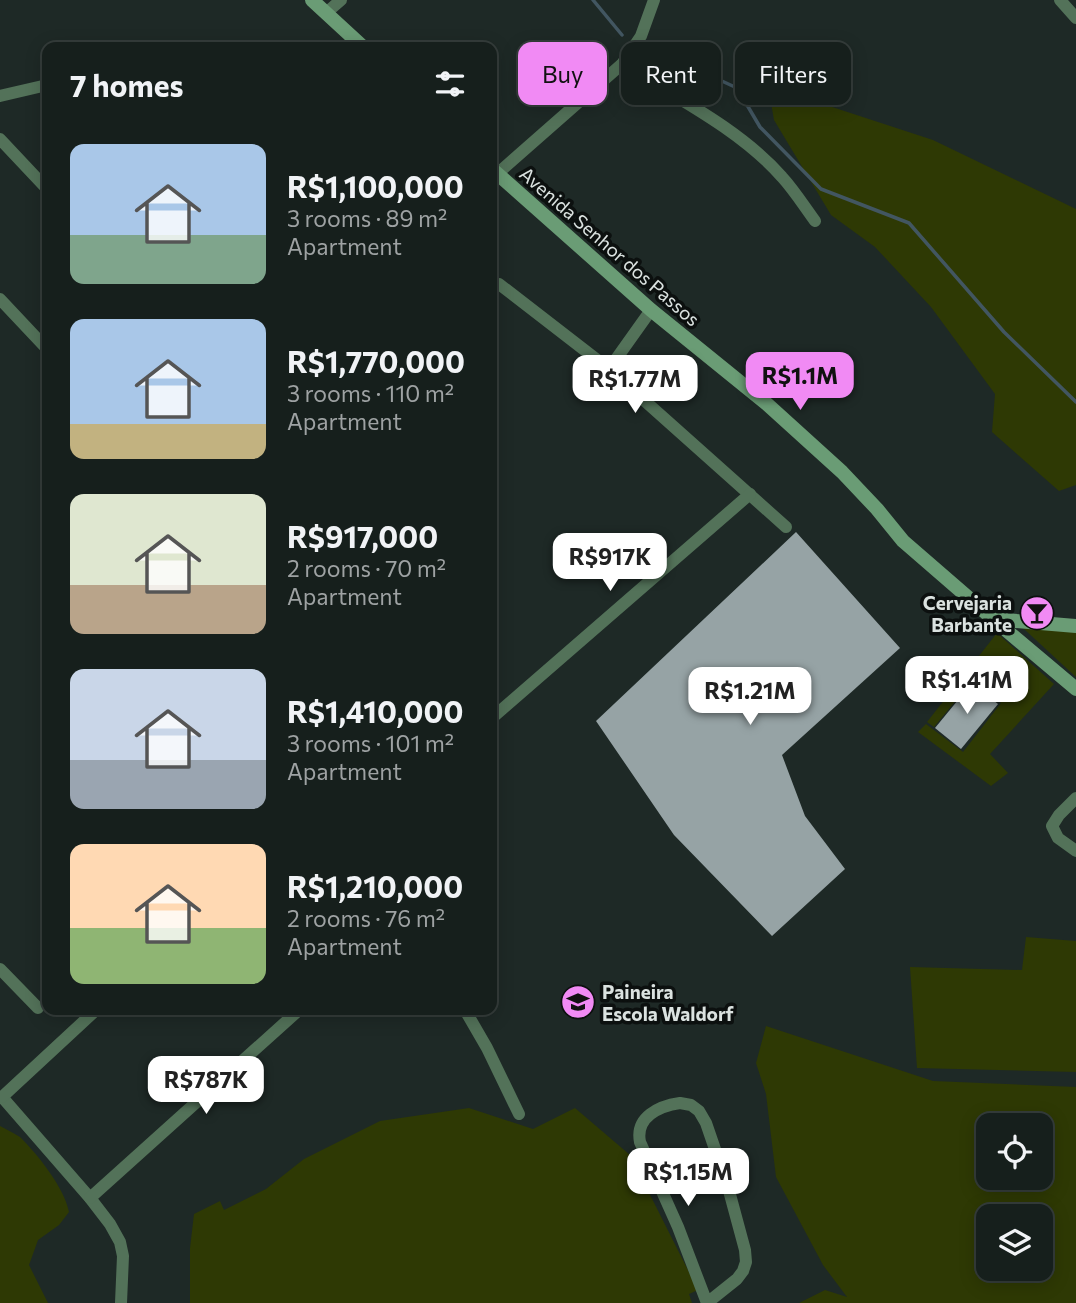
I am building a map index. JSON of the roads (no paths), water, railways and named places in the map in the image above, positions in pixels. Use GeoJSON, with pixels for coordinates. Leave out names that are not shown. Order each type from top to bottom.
{"type":"FeatureCollection","features":[{"type":"Feature","properties":{"kind":"street"},"geometry":{"type":"LineString","coordinates":[[312,0],[358,42]]}},
{"type":"Feature","properties":{"kind":"street"},"geometry":{"type":"LineString","coordinates":[[326,13],[341,0]]}},
{"type":"Feature","properties":{"kind":"street"},"geometry":{"type":"LineString","coordinates":[[636,42],[654,0]]}},
{"type":"Feature","properties":{"kind":"street"},"geometry":{"type":"LineString","coordinates":[[1060,0],[1076,18]]}},
{"type":"Feature","properties":{"kind":"street"},"geometry":{"type":"LineString","coordinates":[[497,169],[621,65]]}},
{"type":"Feature","properties":{"kind":"street"},"geometry":{"type":"LineString","coordinates":[[0,96],[42,86]]}},
{"type":"Feature","properties":{"kind":"street"},"geometry":{"type":"LineString","coordinates":[[687,105],[729,131],[781,176],[814,220]]}},
{"type":"Feature","properties":{"kind":"street"},"geometry":{"type":"LineString","coordinates":[[0,139],[42,184]]}},
{"type":"Feature","properties":{"kind":"street","name":"Avenida Senhor dos Passos"},"geometry":{"type":"LineString","coordinates":[[497,175],[651,310],[766,404],[842,472],[903,541],[1076,688]]}},
{"type":"Feature","properties":{"kind":"street"},"geometry":{"type":"LineString","coordinates":[[499,284],[609,369],[786,527]]}},
{"type":"Feature","properties":{"kind":"street"},"geometry":{"type":"LineString","coordinates":[[0,299],[42,344]]}},
{"type":"Feature","properties":{"kind":"street"},"geometry":{"type":"LineString","coordinates":[[609,369],[651,310]]}},
{"type":"Feature","properties":{"kind":"street"},"geometry":{"type":"LineString","coordinates":[[497,714],[750,494]]}},
{"type":"Feature","properties":{"kind":"street"},"geometry":{"type":"LineString","coordinates":[[993,619],[1076,626]]}},
{"type":"Feature","properties":{"kind":"street"},"geometry":{"type":"LineString","coordinates":[[1076,798],[1052,826],[1058,838],[1076,851]]}},
{"type":"Feature","properties":{"kind":"street"},"geometry":{"type":"LineString","coordinates":[[0,969],[38,1008]]}},
{"type":"Feature","properties":{"kind":"street"},"geometry":{"type":"LineString","coordinates":[[91,1015],[1,1097],[110,1224],[120,1242],[123,1256],[121,1303]]}},
{"type":"Feature","properties":{"kind":"street"},"geometry":{"type":"LineString","coordinates":[[90,1198],[293,1015]]}},
{"type":"Feature","properties":{"kind":"street"},"geometry":{"type":"LineString","coordinates":[[468,1015],[488,1048],[519,1114]]}},
{"type":"Feature","properties":{"kind":"street"},"geometry":{"type":"LineString","coordinates":[[668,1104],[691,1105],[699,1111],[706,1123],[745,1250],[746,1262],[743,1271],[707,1303],[638,1133],[639,1126],[646,1118],[668,1104]]}},
{"type":"Feature","properties":{"kind":"waterway"},"geometry":{"type":"LineString","coordinates":[[593,0],[622,35]]}},
{"type":"Feature","properties":{"kind":"waterway"},"geometry":{"type":"LineString","coordinates":[[721,81],[737,88],[760,127],[821,189],[909,223],[1004,332],[1076,402]]}},
{"type":"Feature","properties":{"kind":"place","name":"Cervejaria Barbante"},"geometry":{"type":"Point","coordinates":[1037,613]}},
{"type":"Feature","properties":{"kind":"place","name":"Paineira Escola Waldorf"},"geometry":{"type":"Point","coordinates":[578,1002]}}]}
